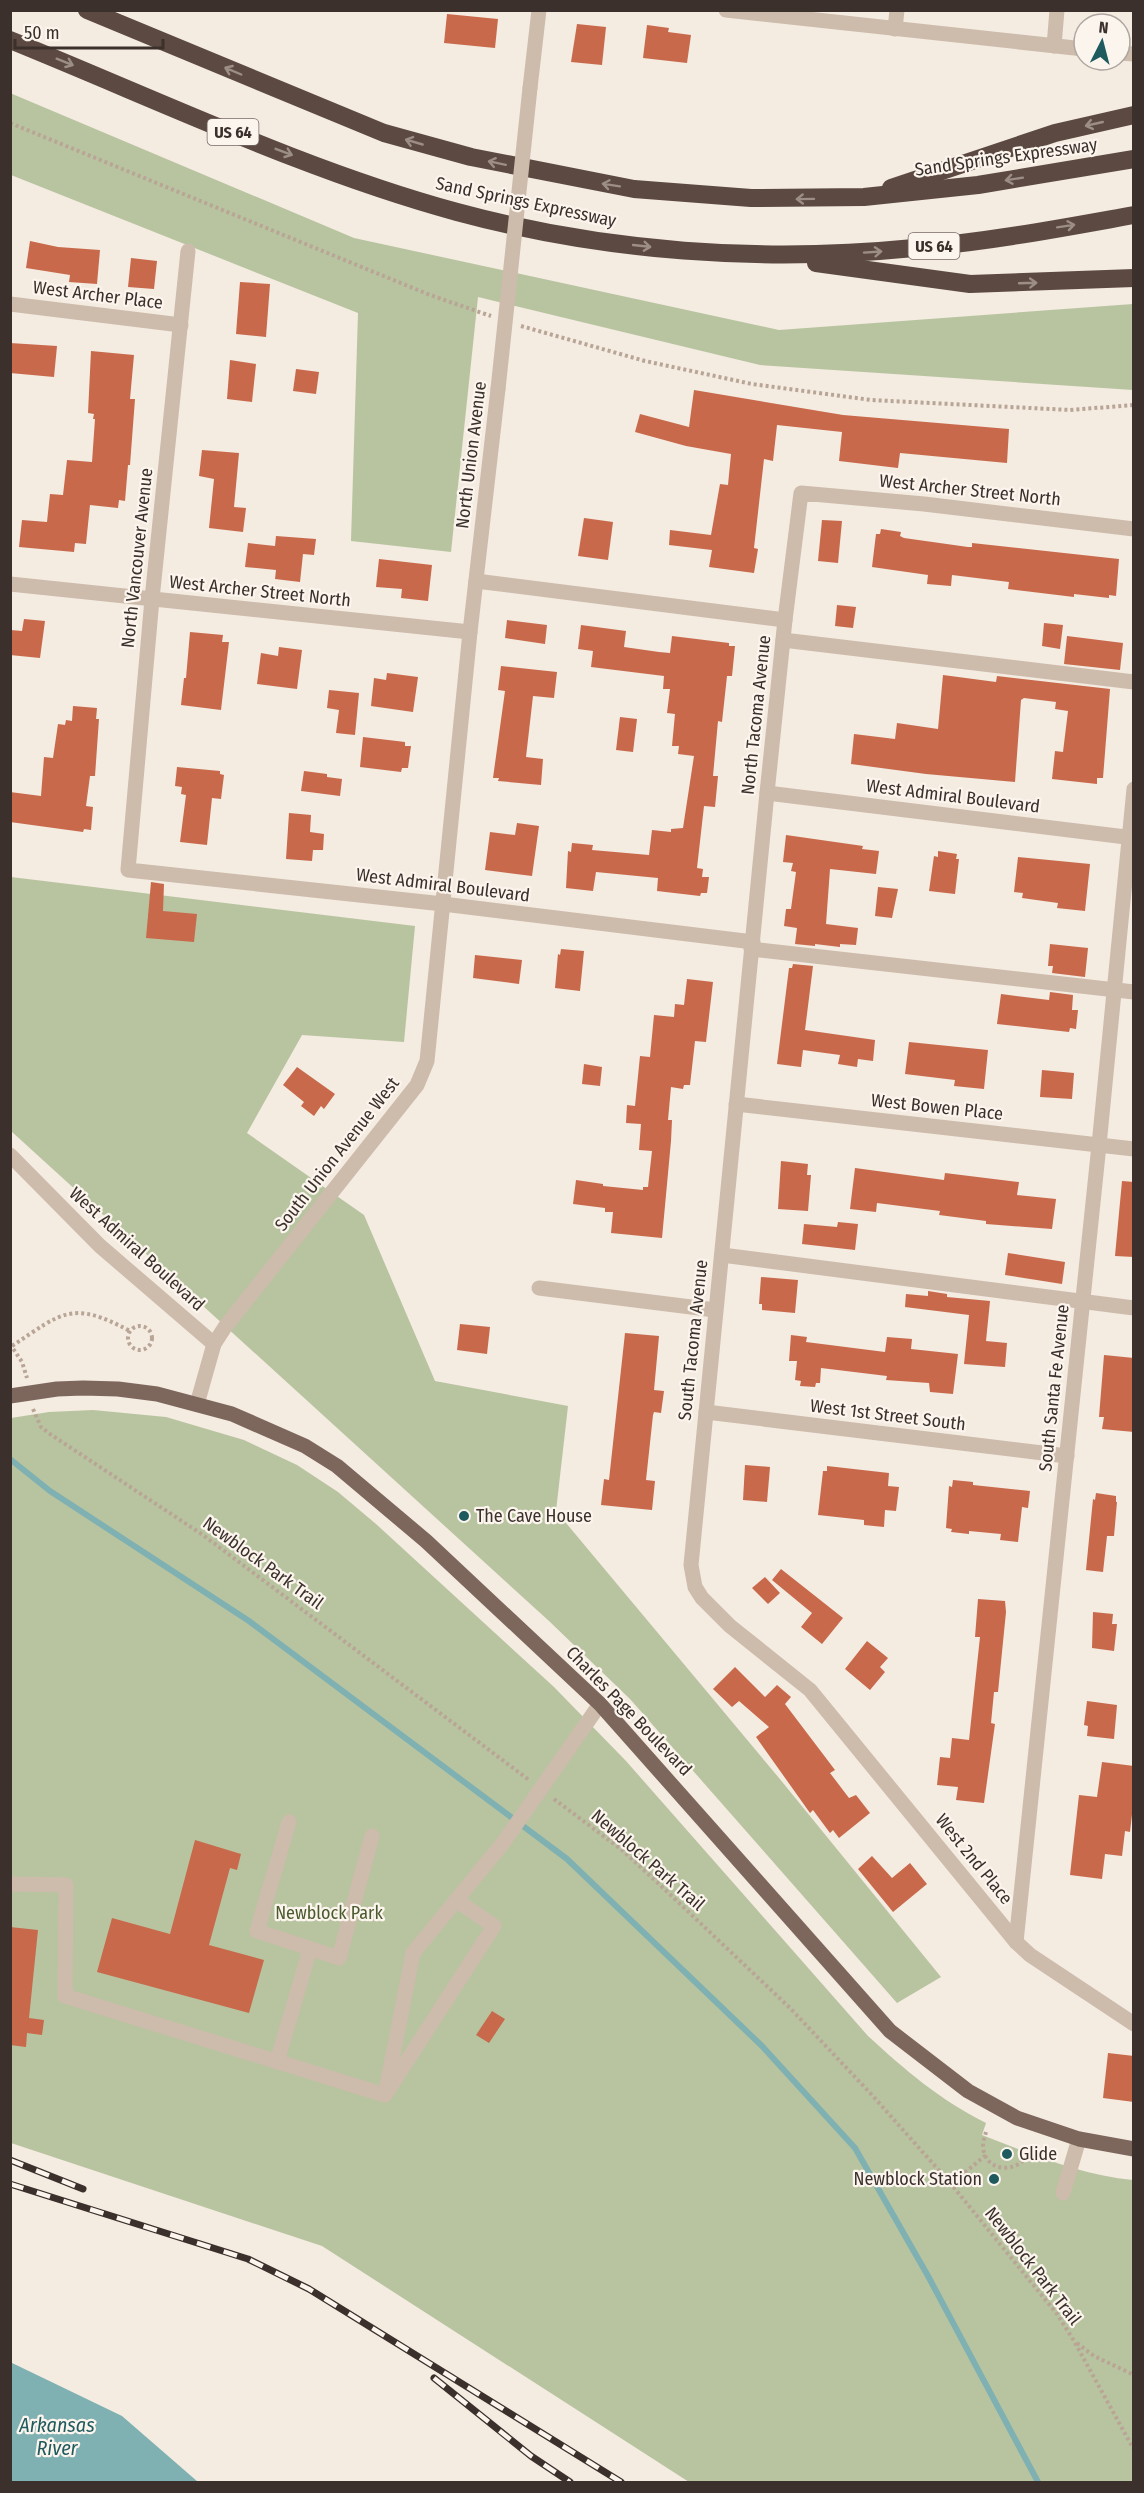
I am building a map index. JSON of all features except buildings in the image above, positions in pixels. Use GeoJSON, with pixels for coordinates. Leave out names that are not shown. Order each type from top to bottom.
{"type":"FeatureCollection","features":[{"type":"Feature","properties":{"kind":"highway","name":"Sand Springs Expressway"},"geometry":{"type":"LineString","coordinates":[[87,10],[384,133],[471,157],[564,177],[663,192],[794,199],[864,197],[978,185],[1134,159]]}},
{"type":"Feature","properties":{"kind":"highway","name":"Sand Springs Expressway"},"geometry":{"type":"LineString","coordinates":[[10,40],[284,153],[370,185],[448,209],[529,228],[597,240],[675,249],[752,254],[831,254],[914,249],[1134,215]]}},
{"type":"Feature","properties":{"kind":"highway"},"geometry":{"type":"LineString","coordinates":[[864,197],[1055,133],[1134,115]]}},
{"type":"Feature","properties":{"kind":"highway"},"geometry":{"type":"LineString","coordinates":[[752,254],[970,284],[1134,278]]}},
{"type":"Feature","properties":{"kind":"main road","name":"Charles Page Boulevard"},"geometry":{"type":"LineString","coordinates":[[10,1396],[57,1389],[118,1389],[157,1394],[232,1414],[305,1446],[337,1466],[426,1541],[600,1704],[890,2031],[968,2091],[1027,2122],[1078,2139],[1134,2149]]}},
{"type":"Feature","properties":{"kind":"street","name":"North Union Avenue"},"geometry":{"type":"LineString","coordinates":[[443,904],[470,632],[539,10]]}},
{"type":"Feature","properties":{"kind":"street"},"geometry":{"type":"LineString","coordinates":[[895,29],[897,10]]}},
{"type":"Feature","properties":{"kind":"street"},"geometry":{"type":"LineString","coordinates":[[1054,46],[1057,10]]}},
{"type":"Feature","properties":{"kind":"street"},"geometry":{"type":"LineString","coordinates":[[729,11],[1072,48]]}},
{"type":"Feature","properties":{"kind":"street","name":"North Vancouver Avenue"},"geometry":{"type":"LineString","coordinates":[[128,870],[152,599],[188,251]]}},
{"type":"Feature","properties":{"kind":"street","name":"West Archer Place"},"geometry":{"type":"LineString","coordinates":[[10,304],[181,325]]}},
{"type":"Feature","properties":{"kind":"street","name":"West Archer Street North"},"geometry":{"type":"LineString","coordinates":[[801,493],[924,504],[1134,529]]}},
{"type":"Feature","properties":{"kind":"street","name":"North Tacoma Avenue"},"geometry":{"type":"LineString","coordinates":[[752,946],[785,620],[801,493]]}},
{"type":"Feature","properties":{"kind":"street"},"geometry":{"type":"LineString","coordinates":[[476,581],[785,620]]}},
{"type":"Feature","properties":{"kind":"street","name":"West Archer Street North"},"geometry":{"type":"LineString","coordinates":[[10,584],[470,632]]}},
{"type":"Feature","properties":{"kind":"street"},"geometry":{"type":"LineString","coordinates":[[783,640],[1134,682]]}},
{"type":"Feature","properties":{"kind":"street","name":"South Santa Fe Avenue"},"geometry":{"type":"LineString","coordinates":[[1016,1942],[1131,838],[1134,789]]}},
{"type":"Feature","properties":{"kind":"street","name":"West Admiral Boulevard"},"geometry":{"type":"LineString","coordinates":[[767,793],[1131,838]]}},
{"type":"Feature","properties":{"kind":"street","name":"West Admiral Boulevard"},"geometry":{"type":"LineString","coordinates":[[128,870],[443,904],[752,946],[1134,992]]}},
{"type":"Feature","properties":{"kind":"street","name":"South Union Avenue West"},"geometry":{"type":"LineString","coordinates":[[197,1404],[214,1344],[225,1327],[417,1085],[429,1053],[443,904]]}},
{"type":"Feature","properties":{"kind":"street","name":"South Tacoma Avenue"},"geometry":{"type":"LineString","coordinates":[[752,946],[691,1565],[695,1587],[707,1604],[730,1626],[810,1690]]}},
{"type":"Feature","properties":{"kind":"street","name":"West Bowen Place"},"geometry":{"type":"LineString","coordinates":[[736,1104],[1134,1149]]}},
{"type":"Feature","properties":{"kind":"street","name":"West Admiral Boulevard"},"geometry":{"type":"LineString","coordinates":[[10,1155],[99,1246],[214,1344]]}},
{"type":"Feature","properties":{"kind":"street"},"geometry":{"type":"LineString","coordinates":[[722,1256],[1134,1308]]}},
{"type":"Feature","properties":{"kind":"street"},"geometry":{"type":"LineString","coordinates":[[539,1288],[715,1310]]}},
{"type":"Feature","properties":{"kind":"street","name":"West 1st Street South"},"geometry":{"type":"LineString","coordinates":[[706,1412],[1066,1456]]}},
{"type":"Feature","properties":{"kind":"street","name":"West 2nd Place"},"geometry":{"type":"LineString","coordinates":[[810,1690],[1016,1942],[1037,1960],[1134,2024]]}},
{"type":"Feature","properties":{"kind":"street"},"geometry":{"type":"LineString","coordinates":[[385,2095],[413,1953],[503,1843],[600,1704]]}},
{"type":"Feature","properties":{"kind":"street"},"geometry":{"type":"LineString","coordinates":[[289,1822],[257,1931],[339,1958],[372,1836]]}},
{"type":"Feature","properties":{"kind":"street"},"geometry":{"type":"LineString","coordinates":[[10,1884],[66,1885],[65,1996],[385,2095]]}},
{"type":"Feature","properties":{"kind":"street"},"geometry":{"type":"LineString","coordinates":[[385,2095],[494,1926],[456,1900]]}},
{"type":"Feature","properties":{"kind":"street"},"geometry":{"type":"LineString","coordinates":[[277,2062],[310,1949]]}},
{"type":"Feature","properties":{"kind":"street"},"geometry":{"type":"LineString","coordinates":[[1063,2193],[1078,2139]]}},
{"type":"Feature","properties":{"kind":"path"},"geometry":{"type":"LineString","coordinates":[[10,123],[430,295],[497,318]]}},
{"type":"Feature","properties":{"kind":"path"},"geometry":{"type":"LineString","coordinates":[[520,326],[667,365],[752,384],[871,400],[1071,410],[1134,405]]}},
{"type":"Feature","properties":{"kind":"path"},"geometry":{"type":"LineString","coordinates":[[27,1378],[22,1362],[11,1345],[53,1319],[74,1313],[103,1317],[130,1331]]}},
{"type":"Feature","properties":{"kind":"path"},"geometry":{"type":"LineString","coordinates":[[136,1327],[146,1327],[152,1336],[145,1350],[134,1348],[128,1340],[130,1331],[136,1327]]}},
{"type":"Feature","properties":{"kind":"path","name":"Newblock Park Trail"},"geometry":{"type":"LineString","coordinates":[[33,1408],[41,1427],[50,1434],[204,1535],[537,1794],[621,1850],[790,2008],[951,2184],[1044,2298],[1074,2341],[1134,2450]]}},
{"type":"Feature","properties":{"kind":"path"},"geometry":{"type":"LineString","coordinates":[[986,2132],[983,2147],[986,2155],[996,2166],[1009,2169],[1026,2160],[1031,2151]]}},
{"type":"Feature","properties":{"kind":"path"},"geometry":{"type":"LineString","coordinates":[[951,2184],[986,2155]]}},
{"type":"Feature","properties":{"kind":"path"},"geometry":{"type":"LineString","coordinates":[[1074,2341],[1095,2356],[1134,2375]]}},
{"type":"Feature","properties":{"kind":"green space"},"geometry":{"type":"Polygon","coordinates":[[[10,93],[354,238],[779,330],[1133,304],[1133,390],[760,365],[478,297],[451,552],[351,541],[358,313],[11,175],[10,93]]]}},
{"type":"Feature","properties":{"kind":"green space"},"geometry":{"type":"Polygon","coordinates":[[[11,877],[415,926],[404,1042],[302,1035],[247,1133],[364,1215],[435,1381],[568,1406],[556,1511],[779,1778],[941,1977],[897,2003],[630,1699],[549,1621],[11,1131],[11,877]]]}},
{"type":"Feature","properties":{"kind":"green space","name":"Newblock Park"},"geometry":{"type":"Polygon","coordinates":[[[93,1410],[166,1417],[244,1440],[297,1465],[338,1492],[554,1687],[626,1761],[868,2036],[896,2061],[938,2094],[986,2123],[982,2135],[1075,2169],[1133,2180],[1133,2482],[689,2482],[322,2246],[11,2143],[11,1418],[49,1412],[93,1410]]]}},
{"type":"Feature","properties":{"kind":"water","name":"Arkansas River"},"geometry":{"type":"Polygon","coordinates":[[[10,2362],[122,2416],[198,2482],[11,2482],[10,2362]]]}},
{"type":"Feature","properties":{"kind":"waterway"},"geometry":{"type":"LineString","coordinates":[[10,1459],[50,1491],[249,1621],[567,1859],[762,2046],[855,2148],[928,2276],[1038,2482]]}},
{"type":"Feature","properties":{"kind":"railway"},"geometry":{"type":"LineString","coordinates":[[10,2160],[83,2189]]}},
{"type":"Feature","properties":{"kind":"railway"},"geometry":{"type":"LineString","coordinates":[[10,2184],[248,2259],[309,2289],[621,2482]]}},
{"type":"Feature","properties":{"kind":"railway"},"geometry":{"type":"LineString","coordinates":[[434,2378],[531,2456],[570,2482]]}},
{"type":"Feature","properties":{"kind":"place","name":"The Cave House"},"geometry":{"type":"Point","coordinates":[464,1516]}},
{"type":"Feature","properties":{"kind":"place","name":"Glide"},"geometry":{"type":"Point","coordinates":[1007,2154]}},
{"type":"Feature","properties":{"kind":"place","name":"Newblock Station"},"geometry":{"type":"Point","coordinates":[994,2179]}}]}
